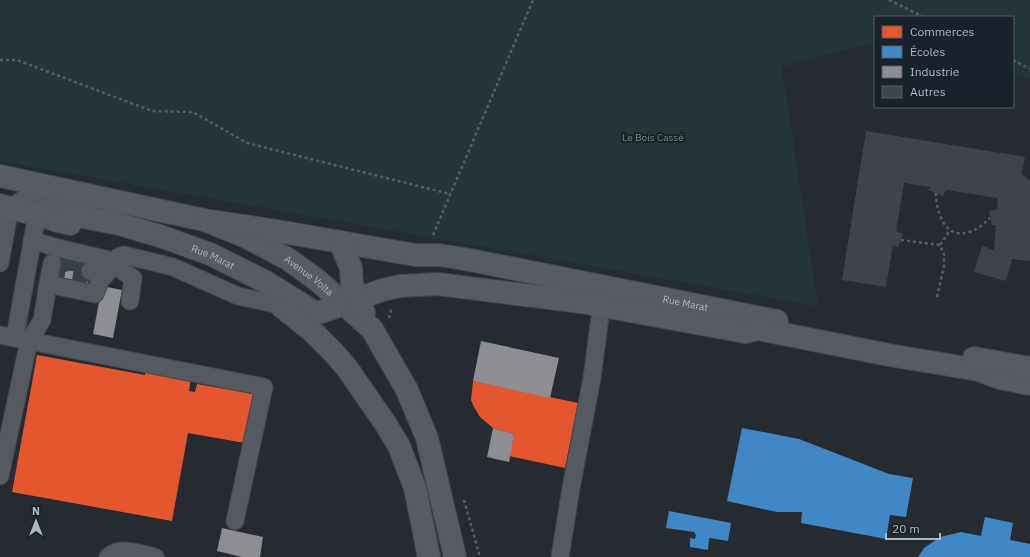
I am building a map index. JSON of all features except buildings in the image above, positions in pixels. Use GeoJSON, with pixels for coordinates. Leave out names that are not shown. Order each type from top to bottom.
{"type":"FeatureCollection","features":[{"type":"Feature","properties":{"kind":"main road","name":"Avenue Volta"},"geometry":{"type":"LineString","coordinates":[[0,176],[204,220],[246,237],[288,259],[317,280],[351,301],[372,328],[407,390],[427,438],[455,557]]}},
{"type":"Feature","properties":{"kind":"main road"},"geometry":{"type":"LineString","coordinates":[[5,207],[162,250],[238,281],[280,305],[313,332],[351,373],[386,423],[399,446],[415,488],[430,557]]}},
{"type":"Feature","properties":{"kind":"main road","name":"Rue Marat"},"geometry":{"type":"LineString","coordinates":[[47,218],[78,216],[119,224],[210,254],[266,282],[314,312],[321,312],[382,290],[400,286],[438,284],[603,296],[734,313],[1030,368]]}},
{"type":"Feature","properties":{"kind":"main road","name":"Rue Marat"},"geometry":{"type":"LineString","coordinates":[[204,220],[415,255],[439,255],[470,260],[745,332],[758,329],[889,355],[979,370],[1000,378],[1030,384]]}},
{"type":"Feature","properties":{"kind":"main road"},"geometry":{"type":"LineString","coordinates":[[340,242],[351,268],[351,301]]}},
{"type":"Feature","properties":{"kind":"street"},"geometry":{"type":"LineString","coordinates":[[0,263],[5,207],[25,198],[38,198],[79,204],[101,198]]}},
{"type":"Feature","properties":{"kind":"street"},"geometry":{"type":"LineString","coordinates":[[0,476],[15,338],[32,240],[47,218]]}},
{"type":"Feature","properties":{"kind":"street"},"geometry":{"type":"LineString","coordinates":[[15,338],[42,320],[48,284],[56,258],[47,218]]}},
{"type":"Feature","properties":{"kind":"street"},"geometry":{"type":"LineString","coordinates":[[32,240],[56,258],[105,259],[110,269]]}},
{"type":"Feature","properties":{"kind":"street"},"geometry":{"type":"LineString","coordinates":[[48,284],[95,294],[100,281],[118,257],[124,255],[173,267],[238,296],[280,305]]}},
{"type":"Feature","properties":{"kind":"street"},"geometry":{"type":"LineString","coordinates":[[90,271],[110,269],[133,278],[130,301]]}},
{"type":"Feature","properties":{"kind":"street"},"geometry":{"type":"LineString","coordinates":[[560,557],[571,488],[592,378],[603,296]]}},
{"type":"Feature","properties":{"kind":"street"},"geometry":{"type":"LineString","coordinates":[[15,338],[264,387],[235,522]]}},
{"type":"Feature","properties":{"kind":"street"},"geometry":{"type":"LineString","coordinates":[[108,557],[115,551],[155,557]]}},
{"type":"Feature","properties":{"kind":"path"},"geometry":{"type":"LineString","coordinates":[[415,255],[430,241],[533,0]]}},
{"type":"Feature","properties":{"kind":"path"},"geometry":{"type":"LineString","coordinates":[[888,0],[922,16]]}},
{"type":"Feature","properties":{"kind":"path"},"geometry":{"type":"LineString","coordinates":[[0,60],[17,60],[152,111],[193,112],[247,143],[450,194]]}},
{"type":"Feature","properties":{"kind":"path"},"geometry":{"type":"LineString","coordinates":[[1014,61],[1030,69]]}},
{"type":"Feature","properties":{"kind":"path"},"geometry":{"type":"LineString","coordinates":[[936,194],[936,206],[940,216],[950,230],[960,234],[970,232],[979,228],[990,218]]}},
{"type":"Feature","properties":{"kind":"path"},"geometry":{"type":"LineString","coordinates":[[940,245],[950,230]]}},
{"type":"Feature","properties":{"kind":"path"},"geometry":{"type":"LineString","coordinates":[[901,240],[940,245]]}},
{"type":"Feature","properties":{"kind":"path"},"geometry":{"type":"LineString","coordinates":[[937,297],[944,266],[944,254],[940,245]]}},
{"type":"Feature","properties":{"kind":"green space","name":"Le Bois Cassé"},"geometry":{"type":"Polygon","coordinates":[[[0,0],[1030,0],[1030,79],[1014,72],[1014,16],[874,16],[874,42],[782,67],[818,306],[0,161],[0,0]]]}},
{"type":"Feature","properties":{"kind":"tunnel"},"geometry":{"type":"LineString","coordinates":[[69,262],[86,265],[90,271],[84,274],[65,271],[62,264],[69,262]]}}]}
